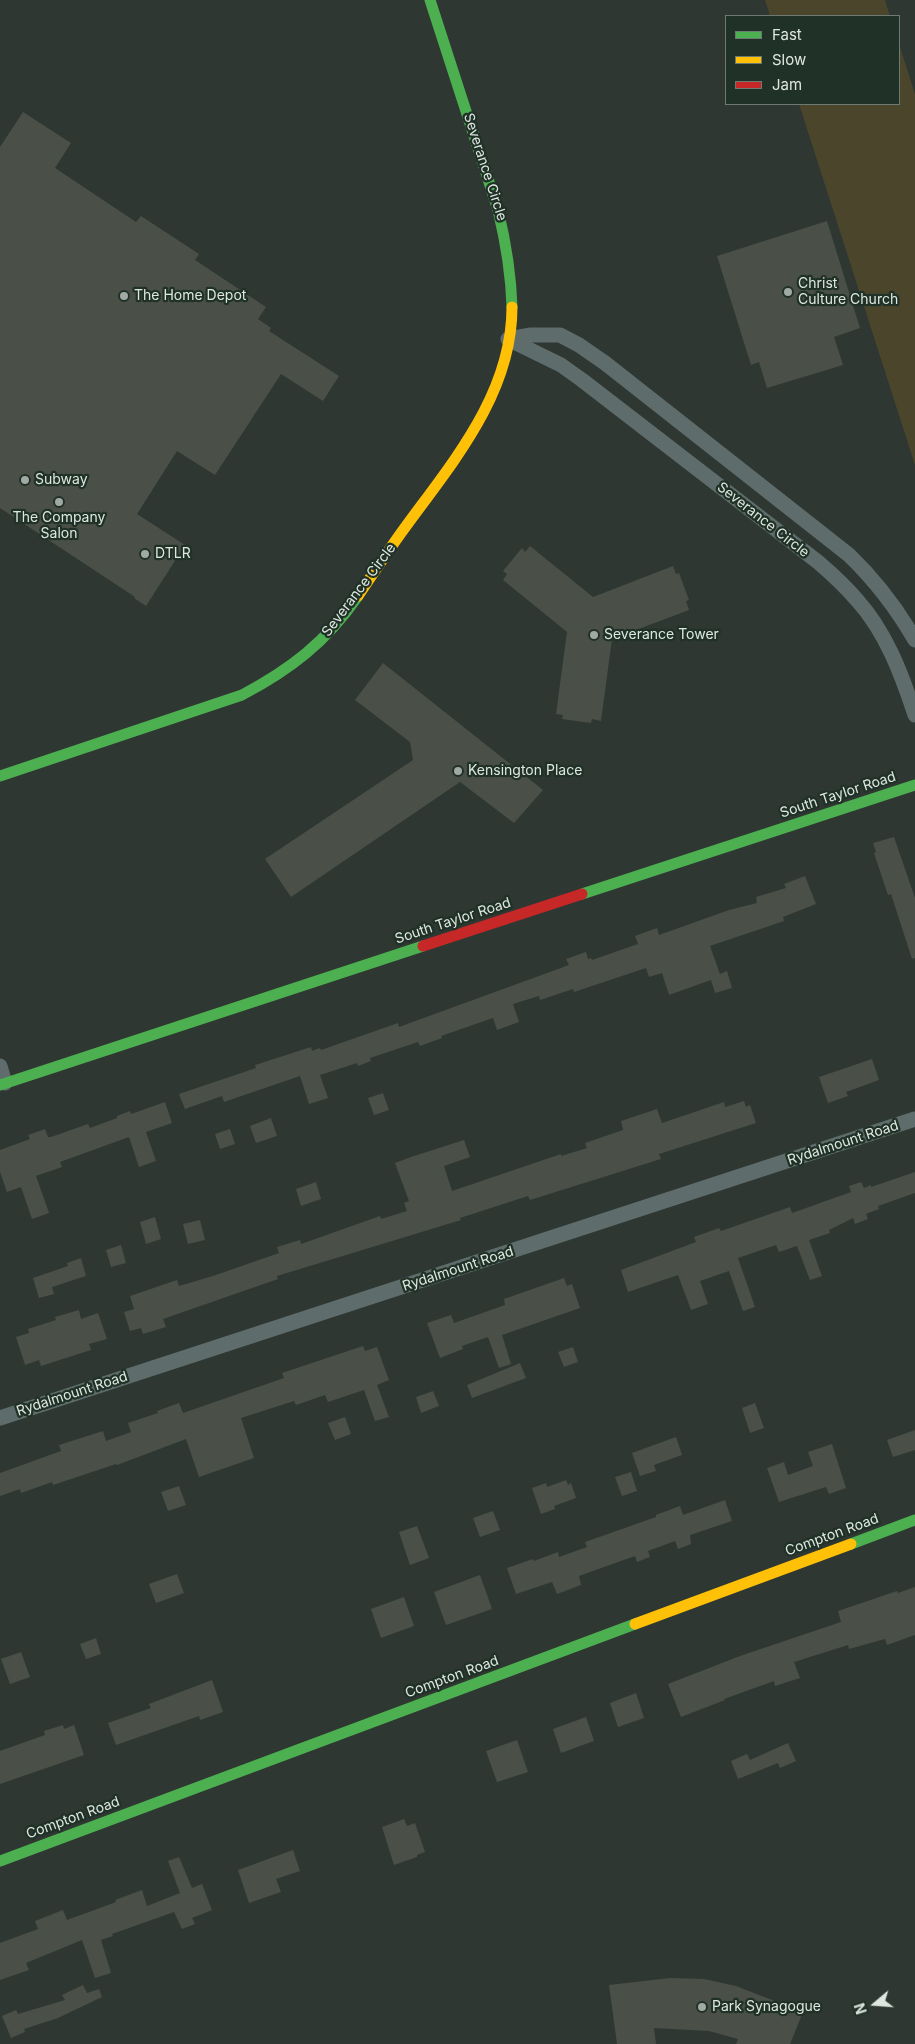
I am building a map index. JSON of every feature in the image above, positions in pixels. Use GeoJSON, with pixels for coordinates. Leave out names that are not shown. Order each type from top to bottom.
{"type":"FeatureCollection","features":[{"type":"Feature","properties":{"kind":"street","name":"Severance Circle"},"geometry":{"type":"LineString","coordinates":[[0,776],[242,695],[272,679],[297,662],[324,638],[348,609],[462,449],[482,416],[498,379],[508,340],[512,299],[511,268],[502,220],[430,0]]}},
{"type":"Feature","properties":{"kind":"street","name":"Severance Circle"},"geometry":{"type":"LineString","coordinates":[[508,340],[531,335],[560,335],[605,363],[849,555],[874,580],[892,603],[915,640]]}},
{"type":"Feature","properties":{"kind":"street","name":"Severance Circle"},"geometry":{"type":"LineString","coordinates":[[508,340],[561,366],[582,380],[818,562],[840,582],[859,602],[878,629],[893,657],[915,715]]}},
{"type":"Feature","properties":{"kind":"street","name":"South Taylor Road"},"geometry":{"type":"LineString","coordinates":[[3,1084],[915,786]]}},
{"type":"Feature","properties":{"kind":"street"},"geometry":{"type":"LineString","coordinates":[[0,1066],[3,1084]]}},
{"type":"Feature","properties":{"kind":"street","name":"Rydalmount Road"},"geometry":{"type":"LineString","coordinates":[[0,1418],[915,1119]]}},
{"type":"Feature","properties":{"kind":"street","name":"Compton Road"},"geometry":{"type":"LineString","coordinates":[[0,1861],[915,1520]]}},
{"type":"Feature","properties":{"kind":"shaded area"},"geometry":{"type":"Polygon","coordinates":[[[765,0],[885,0],[890,15],[770,15],[765,0]]]}},
{"type":"Feature","properties":{"kind":"shaded area"},"geometry":{"type":"Polygon","coordinates":[[[900,47],[915,94],[915,465],[799,105],[900,105],[900,47]]]}},
{"type":"Feature","properties":{"kind":"building","name":"The Home Depot"},"geometry":{"type":"Polygon","coordinates":[[[23,112],[71,143],[55,168],[136,222],[141,216],[199,254],[195,260],[266,307],[258,319],[271,328],[269,331],[339,376],[323,401],[281,374],[215,475],[177,451],[137,514],[185,545],[146,606],[0,508],[0,147],[23,112]]]}},
{"type":"Feature","properties":{"kind":"building","name":"Christ Culture Church"},"geometry":{"type":"Polygon","coordinates":[[[827,221],[860,328],[834,337],[843,365],[767,388],[759,362],[751,365],[717,256],[827,221]]]}},
{"type":"Feature","properties":{"kind":"building","name":"Severance Tower"},"geometry":{"type":"Polygon","coordinates":[[[530,546],[593,597],[673,566],[676,574],[679,573],[689,600],[686,601],[689,610],[612,639],[601,721],[592,719],[591,723],[562,719],[563,715],[556,714],[567,632],[503,580],[507,574],[503,571],[522,548],[525,552],[530,546]]]}},
{"type":"Feature","properties":{"kind":"building","name":"Kensington Place"},"geometry":{"type":"Polygon","coordinates":[[[383,663],[543,790],[514,823],[460,782],[291,897],[265,859],[413,760],[410,742],[355,700],[383,663]]]}},
{"type":"Feature","properties":{"kind":"building"},"geometry":{"type":"Polygon","coordinates":[[[894,837],[915,898],[915,958],[912,959],[891,894],[888,895],[874,853],[876,852],[873,843],[894,837]]]}},
{"type":"Feature","properties":{"kind":"building"},"geometry":{"type":"Polygon","coordinates":[[[805,876],[816,904],[783,917],[784,921],[710,946],[720,974],[727,971],[732,988],[715,993],[711,980],[669,995],[662,973],[649,977],[646,968],[574,992],[573,989],[540,1000],[539,996],[513,1004],[519,1022],[497,1030],[493,1018],[441,1036],[442,1038],[420,1046],[418,1042],[370,1058],[371,1061],[358,1066],[357,1063],[320,1075],[328,1098],[309,1104],[300,1076],[224,1102],[222,1096],[185,1109],[179,1094],[256,1068],[255,1065],[311,1047],[312,1051],[320,1048],[321,1050],[398,1023],[399,1027],[569,965],[566,959],[586,952],[588,959],[591,958],[592,960],[638,944],[635,936],[657,928],[659,935],[729,910],[757,903],[756,897],[786,888],[784,884],[805,876]]]}},
{"type":"Feature","properties":{"kind":"building"},"geometry":{"type":"Polygon","coordinates":[[[872,1059],[879,1080],[846,1092],[848,1096],[828,1103],[819,1077],[872,1059]]]}},
{"type":"Feature","properties":{"kind":"building"},"geometry":{"type":"Polygon","coordinates":[[[383,1093],[389,1110],[374,1115],[368,1098],[383,1093]]]}},
{"type":"Feature","properties":{"kind":"building"},"geometry":{"type":"Polygon","coordinates":[[[744,1101],[746,1107],[750,1105],[756,1123],[659,1154],[661,1159],[530,1200],[528,1196],[460,1218],[461,1220],[277,1276],[278,1279],[163,1319],[166,1327],[143,1334],[141,1328],[130,1331],[124,1312],[134,1309],[130,1296],[177,1280],[179,1286],[213,1276],[279,1253],[277,1247],[300,1240],[301,1244],[380,1216],[381,1219],[407,1211],[404,1203],[409,1201],[395,1163],[411,1157],[464,1140],[470,1157],[444,1166],[452,1191],[561,1154],[561,1156],[587,1148],[585,1143],[623,1130],[621,1121],[657,1109],[662,1123],[724,1102],[725,1107],[744,1101]]]}},
{"type":"Feature","properties":{"kind":"building"},"geometry":{"type":"Polygon","coordinates":[[[165,1102],[172,1123],[146,1132],[156,1161],[139,1167],[129,1137],[60,1162],[62,1167],[36,1176],[49,1213],[32,1219],[21,1187],[7,1192],[0,1172],[0,1150],[30,1139],[28,1135],[45,1129],[48,1137],[51,1137],[88,1124],[90,1128],[130,1111],[131,1114],[165,1102]]]}},
{"type":"Feature","properties":{"kind":"building"},"geometry":{"type":"Polygon","coordinates":[[[271,1118],[277,1136],[256,1143],[250,1126],[271,1118]]]}},
{"type":"Feature","properties":{"kind":"building"},"geometry":{"type":"Polygon","coordinates":[[[230,1129],[235,1144],[220,1149],[215,1134],[230,1129]]]}},
{"type":"Feature","properties":{"kind":"building"},"geometry":{"type":"Polygon","coordinates":[[[915,1172],[915,1193],[878,1206],[879,1209],[866,1214],[868,1219],[855,1224],[853,1218],[829,1230],[830,1233],[809,1240],[822,1276],[810,1280],[797,1246],[779,1252],[776,1245],[738,1258],[755,1307],[743,1311],[729,1271],[700,1281],[708,1304],[691,1310],[678,1275],[628,1292],[621,1270],[696,1242],[694,1237],[719,1228],[721,1231],[790,1207],[792,1213],[851,1192],[849,1186],[861,1182],[864,1188],[871,1185],[871,1187],[915,1172]]]}},
{"type":"Feature","properties":{"kind":"building"},"geometry":{"type":"Polygon","coordinates":[[[316,1182],[321,1199],[301,1206],[296,1189],[316,1182]]]}},
{"type":"Feature","properties":{"kind":"building"},"geometry":{"type":"Polygon","coordinates":[[[155,1217],[161,1239],[146,1244],[140,1222],[155,1217]]]}},
{"type":"Feature","properties":{"kind":"building"},"geometry":{"type":"Polygon","coordinates":[[[200,1220],[205,1240],[188,1244],[183,1224],[200,1220]]]}},
{"type":"Feature","properties":{"kind":"building"},"geometry":{"type":"Polygon","coordinates":[[[121,1245],[126,1263],[111,1267],[106,1250],[121,1245]]]}},
{"type":"Feature","properties":{"kind":"building"},"geometry":{"type":"Polygon","coordinates":[[[81,1258],[86,1276],[52,1287],[54,1294],[39,1298],[33,1278],[68,1266],[67,1263],[81,1258]]]}},
{"type":"Feature","properties":{"kind":"building"},"geometry":{"type":"Polygon","coordinates":[[[564,1278],[567,1286],[572,1284],[580,1308],[502,1335],[511,1364],[499,1368],[488,1337],[462,1346],[463,1349],[440,1358],[427,1323],[451,1315],[454,1323],[505,1305],[504,1299],[564,1278]]]}},
{"type":"Feature","properties":{"kind":"building"},"geometry":{"type":"Polygon","coordinates":[[[79,1310],[81,1319],[98,1313],[107,1339],[89,1344],[91,1350],[41,1366],[39,1360],[25,1365],[16,1337],[29,1333],[28,1329],[56,1320],[55,1317],[79,1310]]]}},
{"type":"Feature","properties":{"kind":"building"},"geometry":{"type":"Polygon","coordinates":[[[363,1346],[365,1351],[377,1347],[389,1380],[377,1385],[389,1417],[375,1421],[364,1390],[328,1402],[325,1395],[296,1405],[294,1401],[241,1418],[254,1458],[199,1477],[186,1439],[117,1465],[53,1485],[52,1482],[21,1493],[20,1489],[0,1496],[0,1473],[61,1451],[59,1445],[103,1431],[106,1441],[131,1432],[128,1423],[158,1413],[157,1411],[179,1403],[183,1413],[284,1378],[282,1373],[363,1346]]]}},
{"type":"Feature","properties":{"kind":"building"},"geometry":{"type":"Polygon","coordinates":[[[573,1347],[578,1362],[564,1367],[558,1352],[573,1347]]]}},
{"type":"Feature","properties":{"kind":"building"},"geometry":{"type":"Polygon","coordinates":[[[520,1363],[526,1378],[472,1398],[467,1385],[520,1363]]]}},
{"type":"Feature","properties":{"kind":"building"},"geometry":{"type":"Polygon","coordinates":[[[433,1391],[439,1406],[421,1413],[416,1397],[433,1391]]]}},
{"type":"Feature","properties":{"kind":"building"},"geometry":{"type":"Polygon","coordinates":[[[755,1403],[764,1428],[750,1433],[742,1408],[755,1403]]]}},
{"type":"Feature","properties":{"kind":"building"},"geometry":{"type":"Polygon","coordinates":[[[345,1417],[351,1434],[335,1440],[328,1423],[345,1417]]]}},
{"type":"Feature","properties":{"kind":"building"},"geometry":{"type":"Polygon","coordinates":[[[915,1430],[915,1450],[893,1457],[887,1440],[915,1430]]]}},
{"type":"Feature","properties":{"kind":"building"},"geometry":{"type":"Polygon","coordinates":[[[676,1437],[682,1455],[654,1465],[656,1471],[640,1476],[632,1453],[676,1437]]]}},
{"type":"Feature","properties":{"kind":"building"},"geometry":{"type":"Polygon","coordinates":[[[832,1444],[846,1488],[829,1494],[826,1487],[779,1502],[767,1468],[784,1462],[788,1475],[813,1466],[808,1452],[832,1444]]]}},
{"type":"Feature","properties":{"kind":"building"},"geometry":{"type":"Polygon","coordinates":[[[631,1472],[637,1491],[622,1496],[615,1477],[631,1472]]]}},
{"type":"Feature","properties":{"kind":"building"},"geometry":{"type":"Polygon","coordinates":[[[566,1480],[568,1485],[571,1483],[576,1498],[554,1506],[555,1509],[541,1514],[532,1488],[546,1483],[547,1487],[566,1480]]]}},
{"type":"Feature","properties":{"kind":"building"},"geometry":{"type":"Polygon","coordinates":[[[179,1486],[186,1505],[168,1511],[161,1492],[179,1486]]]}},
{"type":"Feature","properties":{"kind":"building"},"geometry":{"type":"Polygon","coordinates":[[[725,1500],[732,1521],[690,1535],[691,1544],[678,1549],[675,1541],[648,1551],[650,1557],[637,1562],[635,1556],[579,1576],[581,1585],[557,1594],[552,1582],[516,1594],[507,1568],[558,1552],[559,1557],[587,1547],[585,1542],[656,1517],[656,1515],[680,1506],[683,1515],[725,1500]]]}},
{"type":"Feature","properties":{"kind":"building"},"geometry":{"type":"Polygon","coordinates":[[[493,1511],[500,1530],[480,1537],[473,1518],[493,1511]]]}},
{"type":"Feature","properties":{"kind":"building"},"geometry":{"type":"Polygon","coordinates":[[[417,1526],[429,1558],[410,1565],[399,1532],[417,1526]]]}},
{"type":"Feature","properties":{"kind":"building"},"geometry":{"type":"Polygon","coordinates":[[[177,1574],[184,1593],[156,1603],[149,1584],[177,1574]]]}},
{"type":"Feature","properties":{"kind":"building"},"geometry":{"type":"Polygon","coordinates":[[[480,1575],[492,1609],[446,1625],[434,1592],[480,1575]]]}},
{"type":"Feature","properties":{"kind":"building"},"geometry":{"type":"Polygon","coordinates":[[[915,1587],[915,1635],[887,1645],[885,1639],[849,1649],[848,1645],[794,1662],[800,1678],[775,1686],[774,1681],[681,1717],[668,1684],[740,1656],[841,1622],[838,1611],[897,1591],[898,1593],[915,1587]]]}},
{"type":"Feature","properties":{"kind":"building"},"geometry":{"type":"Polygon","coordinates":[[[404,1597],[414,1626],[381,1638],[371,1609],[404,1597]]]}},
{"type":"Feature","properties":{"kind":"building"},"geometry":{"type":"Polygon","coordinates":[[[96,1638],[101,1654],[86,1659],[80,1644],[96,1638]]]}},
{"type":"Feature","properties":{"kind":"building"},"geometry":{"type":"Polygon","coordinates":[[[21,1652],[30,1677],[10,1684],[1,1659],[21,1652]]]}},
{"type":"Feature","properties":{"kind":"building"},"geometry":{"type":"Polygon","coordinates":[[[212,1680],[223,1712],[200,1720],[199,1716],[116,1745],[108,1723],[151,1708],[149,1704],[212,1680]]]}},
{"type":"Feature","properties":{"kind":"building"},"geometry":{"type":"Polygon","coordinates":[[[636,1693],[644,1718],[618,1727],[610,1703],[636,1693]]]}},
{"type":"Feature","properties":{"kind":"building"},"geometry":{"type":"Polygon","coordinates":[[[586,1717],[594,1741],[561,1753],[553,1729],[586,1717]]]}},
{"type":"Feature","properties":{"kind":"building"},"geometry":{"type":"Polygon","coordinates":[[[63,1725],[64,1729],[74,1725],[84,1755],[0,1784],[0,1751],[45,1735],[44,1731],[63,1725]]]}},
{"type":"Feature","properties":{"kind":"building"},"geometry":{"type":"Polygon","coordinates":[[[517,1740],[528,1772],[497,1782],[486,1751],[517,1740]]]}},
{"type":"Feature","properties":{"kind":"building"},"geometry":{"type":"Polygon","coordinates":[[[788,1743],[796,1761],[780,1768],[778,1763],[738,1779],[731,1761],[747,1754],[750,1760],[788,1743]]]}},
{"type":"Feature","properties":{"kind":"building"},"geometry":{"type":"Polygon","coordinates":[[[404,1819],[407,1826],[415,1823],[425,1852],[417,1855],[417,1857],[394,1865],[382,1827],[404,1819]]]}},
{"type":"Feature","properties":{"kind":"building"},"geometry":{"type":"Polygon","coordinates":[[[293,1850],[300,1871],[276,1879],[281,1892],[249,1903],[238,1870],[293,1850]]]}},
{"type":"Feature","properties":{"kind":"building"},"geometry":{"type":"Polygon","coordinates":[[[179,1857],[192,1888],[202,1884],[212,1910],[192,1918],[195,1924],[182,1929],[174,1912],[112,1934],[113,1936],[101,1940],[111,1973],[95,1978],[82,1940],[26,1963],[29,1970],[0,1980],[0,1943],[38,1929],[35,1921],[63,1910],[67,1920],[142,1890],[147,1906],[180,1893],[168,1861],[179,1857]]]}},
{"type":"Feature","properties":{"kind":"building","name":"Park Synagogue"},"geometry":{"type":"Polygon","coordinates":[[[670,1978],[704,1979],[736,1986],[803,2012],[790,2044],[736,2044],[738,2039],[709,2031],[654,2028],[656,2044],[617,2044],[609,1985],[670,1978]]]}},
{"type":"Feature","properties":{"kind":"building"},"geometry":{"type":"Polygon","coordinates":[[[83,1985],[87,1993],[99,1989],[102,1997],[58,2018],[24,2029],[25,2032],[11,2038],[2,2016],[16,2010],[18,2014],[65,2000],[62,1995],[83,1985]]]}},
{"type":"Feature","properties":{"kind":"traffic: fast"},"geometry":{"type":"LineString","coordinates":[[430,0],[498,210],[508,258],[512,307]]}},
{"type":"Feature","properties":{"kind":"traffic: fast"},"geometry":{"type":"LineString","coordinates":[[0,776],[242,695],[276,675],[306,653],[333,627],[358,596]]}},
{"type":"Feature","properties":{"kind":"traffic: fast"},"geometry":{"type":"LineString","coordinates":[[582,894],[915,785]]}},
{"type":"Feature","properties":{"kind":"traffic: fast"},"geometry":{"type":"LineString","coordinates":[[0,1085],[423,946]]}},
{"type":"Feature","properties":{"kind":"traffic: fast"},"geometry":{"type":"LineString","coordinates":[[851,1544],[915,1520]]}},
{"type":"Feature","properties":{"kind":"traffic: fast"},"geometry":{"type":"LineString","coordinates":[[0,1861],[635,1624]]}},
{"type":"Feature","properties":{"kind":"traffic: slow"},"geometry":{"type":"LineString","coordinates":[[358,596],[395,541],[458,455],[490,400],[502,370],[509,339],[512,307]]}},
{"type":"Feature","properties":{"kind":"traffic: slow"},"geometry":{"type":"LineString","coordinates":[[635,1624],[851,1544]]}},
{"type":"Feature","properties":{"kind":"traffic: jam"},"geometry":{"type":"LineString","coordinates":[[423,946],[582,894]]}},
{"type":"Feature","properties":{"kind":"place","name":"Christ Culture Church"},"geometry":{"type":"Point","coordinates":[788,292]}},
{"type":"Feature","properties":{"kind":"place","name":"The Home Depot"},"geometry":{"type":"Point","coordinates":[124,296]}},
{"type":"Feature","properties":{"kind":"place","name":"Subway"},"geometry":{"type":"Point","coordinates":[25,480]}},
{"type":"Feature","properties":{"kind":"place","name":"The Company Salon"},"geometry":{"type":"Point","coordinates":[59,502]}},
{"type":"Feature","properties":{"kind":"place","name":"DTLR"},"geometry":{"type":"Point","coordinates":[145,554]}},
{"type":"Feature","properties":{"kind":"place","name":"Severance Tower"},"geometry":{"type":"Point","coordinates":[594,635]}},
{"type":"Feature","properties":{"kind":"place","name":"Kensington Place"},"geometry":{"type":"Point","coordinates":[458,771]}},
{"type":"Feature","properties":{"kind":"place","name":"Park Synagogue"},"geometry":{"type":"Point","coordinates":[702,2007]}}]}
